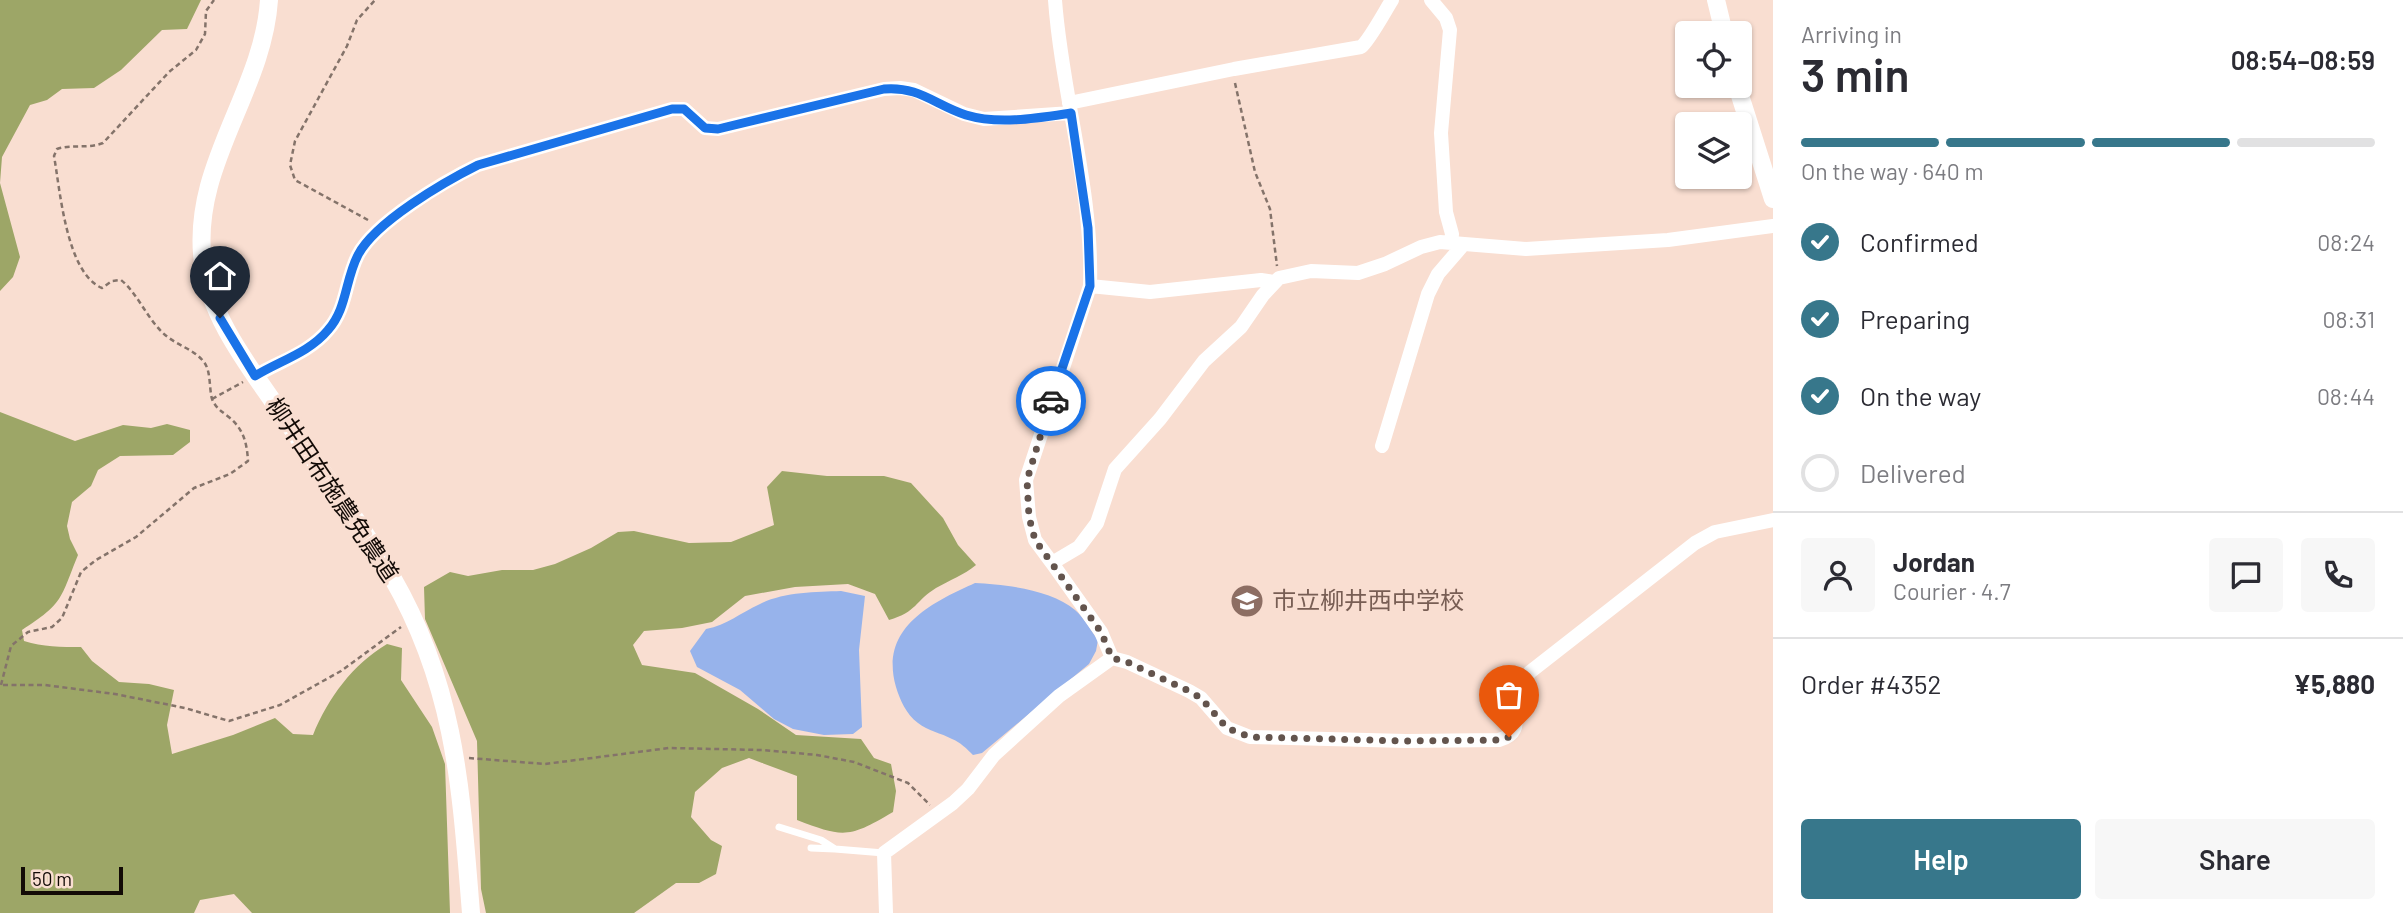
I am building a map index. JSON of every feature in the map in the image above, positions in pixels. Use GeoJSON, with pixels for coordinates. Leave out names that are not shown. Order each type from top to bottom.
{"type":"FeatureCollection","features":[{"type":"Feature","properties":{"kind":"street","name":"柳井田布施農免農道"},"geometry":{"type":"LineString","coordinates":[[269,0],[257,60],[209,178],[203,205],[203,264],[215,305],[255,376],[368,540],[401,594],[419,631],[444,698],[455,756],[471,913]]}},
{"type":"Feature","properties":{"kind":"street"},"geometry":{"type":"LineString","coordinates":[[1055,0],[1088,228],[1090,286],[1027,480],[1029,517],[1035,540],[1101,632],[1112,658]]}},
{"type":"Feature","properties":{"kind":"street"},"geometry":{"type":"LineString","coordinates":[[255,376],[289,359],[328,331],[337,319],[346,297],[358,254],[384,228],[450,178],[478,165],[672,109],[684,109],[705,128],[718,129],[884,89],[900,88],[915,90],[964,114],[984,119],[1070,108],[1234,69],[1361,47],[1367,43],[1371,31],[1392,0]]}},
{"type":"Feature","properties":{"kind":"street"},"geometry":{"type":"LineString","coordinates":[[1431,0],[1446,18],[1450,30],[1441,133],[1446,212],[1457,244]]}},
{"type":"Feature","properties":{"kind":"street"},"geometry":{"type":"LineString","coordinates":[[1716,0],[1721,21]]}},
{"type":"Feature","properties":{"kind":"street"},"geometry":{"type":"LineString","coordinates":[[1741,98],[1773,199]]}},
{"type":"Feature","properties":{"kind":"street"},"geometry":{"type":"LineString","coordinates":[[1090,286],[1150,292],[1277,280],[1311,271],[1358,273],[1440,242],[1526,250],[1668,240],[1773,226]]}},
{"type":"Feature","properties":{"kind":"street"},"geometry":{"type":"LineString","coordinates":[[1382,446],[1428,294],[1457,244]]}},
{"type":"Feature","properties":{"kind":"street"},"geometry":{"type":"LineString","coordinates":[[1052,563],[1079,547],[1097,523],[1115,469],[1160,419],[1204,361],[1241,327],[1277,280]]}},
{"type":"Feature","properties":{"kind":"street"},"geometry":{"type":"LineString","coordinates":[[1112,658],[1127,662],[1189,691],[1201,698],[1227,728],[1250,737],[1406,741],[1499,740],[1509,737],[1515,730],[1520,685],[1530,672],[1695,543],[1715,532],[1773,520]]}},
{"type":"Feature","properties":{"kind":"street"},"geometry":{"type":"LineString","coordinates":[[886,913],[884,853],[968,789],[994,755],[1059,696],[1112,658]]}},
{"type":"Feature","properties":{"kind":"lane"},"geometry":{"type":"LineString","coordinates":[[779,827],[821,840],[835,849]]}},
{"type":"Feature","properties":{"kind":"lane"},"geometry":{"type":"LineString","coordinates":[[811,848],[884,853]]}},
{"type":"Feature","properties":{"kind":"path"},"geometry":{"type":"LineString","coordinates":[[214,0],[206,11],[205,34],[196,50],[162,79],[103,143],[90,148],[65,146],[57,149],[54,156],[64,222],[83,268],[93,284],[102,288],[112,281],[121,280],[162,332],[174,343],[195,353],[207,365],[212,399],[217,408],[240,428],[248,461],[230,474],[194,488],[135,537],[81,572],[62,618],[52,627],[28,632],[11,646],[1,685],[45,685],[115,694],[185,708],[229,721],[281,705],[341,671],[402,626]]}},
{"type":"Feature","properties":{"kind":"path"},"geometry":{"type":"LineString","coordinates":[[375,0],[357,20],[346,46],[320,90],[295,141],[289,165],[295,180],[384,228]]}},
{"type":"Feature","properties":{"kind":"path"},"geometry":{"type":"LineString","coordinates":[[1234,69],[1236,91],[1255,172],[1270,209],[1277,280]]}},
{"type":"Feature","properties":{"kind":"path"},"geometry":{"type":"LineString","coordinates":[[212,399],[255,376]]}},
{"type":"Feature","properties":{"kind":"path"},"geometry":{"type":"LineString","coordinates":[[455,756],[545,764],[669,748],[762,750],[817,755],[853,762],[908,783],[938,813]]}},
{"type":"Feature","properties":{"kind":"green space"},"geometry":{"type":"Polygon","coordinates":[[[0,0],[201,0],[187,29],[162,30],[121,70],[94,88],[62,89],[47,100],[30,105],[2,157],[0,183],[0,0]]]}},
{"type":"Feature","properties":{"kind":"green space"},"geometry":{"type":"Polygon","coordinates":[[[0,183],[20,257],[13,277],[0,291],[0,183]]]}},
{"type":"Feature","properties":{"kind":"green space"},"geometry":{"type":"Polygon","coordinates":[[[0,412],[75,441],[123,425],[151,428],[167,424],[190,430],[190,442],[173,455],[120,456],[98,470],[91,486],[72,502],[67,526],[78,555],[63,591],[46,613],[22,630],[24,641],[45,646],[81,647],[92,661],[119,682],[149,684],[174,690],[167,725],[172,754],[233,735],[275,718],[293,734],[313,735],[334,695],[363,661],[387,644],[402,648],[401,680],[432,727],[445,764],[450,913],[252,913],[234,894],[200,900],[194,913],[0,913],[0,412]]]}},
{"type":"Feature","properties":{"kind":"green space"},"geometry":{"type":"Polygon","coordinates":[[[782,471],[827,476],[884,476],[911,483],[943,518],[958,545],[976,565],[936,588],[911,610],[889,620],[875,594],[848,584],[795,587],[745,596],[712,622],[644,631],[633,645],[642,665],[695,673],[758,709],[796,735],[861,739],[874,758],[891,764],[896,791],[893,812],[866,827],[846,832],[826,830],[797,820],[797,776],[749,758],[722,768],[695,792],[691,817],[711,840],[722,846],[716,874],[699,883],[676,883],[634,913],[486,913],[481,889],[477,741],[425,619],[424,587],[450,572],[468,576],[502,570],[533,570],[555,564],[618,532],[634,531],[689,543],[731,542],[774,525],[767,487],[782,471]]]}},
{"type":"Feature","properties":{"kind":"water"},"geometry":{"type":"Polygon","coordinates":[[[975,583],[1013,587],[1054,597],[1078,613],[1098,640],[1089,664],[982,753],[973,755],[958,742],[926,728],[910,715],[896,687],[893,666],[895,649],[902,633],[913,620],[942,599],[975,583]]]}},
{"type":"Feature","properties":{"kind":"water"},"geometry":{"type":"Polygon","coordinates":[[[841,591],[865,596],[859,650],[862,727],[853,734],[824,735],[793,729],[774,719],[740,690],[697,667],[690,651],[706,629],[779,597],[841,591]]]}},
{"type":"Feature","properties":{"kind":"way so far"},"geometry":{"type":"LineString","coordinates":[[1051,401],[1027,480],[1029,517],[1035,540],[1101,632],[1112,658],[1127,662],[1154,677],[1189,691],[1201,698],[1227,728],[1250,737],[1406,741],[1499,740],[1509,737]]}},
{"type":"Feature","properties":{"kind":"place","name":"市立柳井西中学校"},"geometry":{"type":"Point","coordinates":[1247,601]}},
{"type":"Feature","properties":{"kind":"route"},"geometry":{"type":"LineString","coordinates":[[220,318],[255,376],[317,342],[328,331],[337,319],[346,297],[358,254],[369,240],[450,178],[478,165],[672,109],[684,109],[699,125],[718,129],[884,89],[900,88],[915,90],[964,114],[984,119],[1071,113],[1088,228],[1090,286],[1051,401]]}}]}
